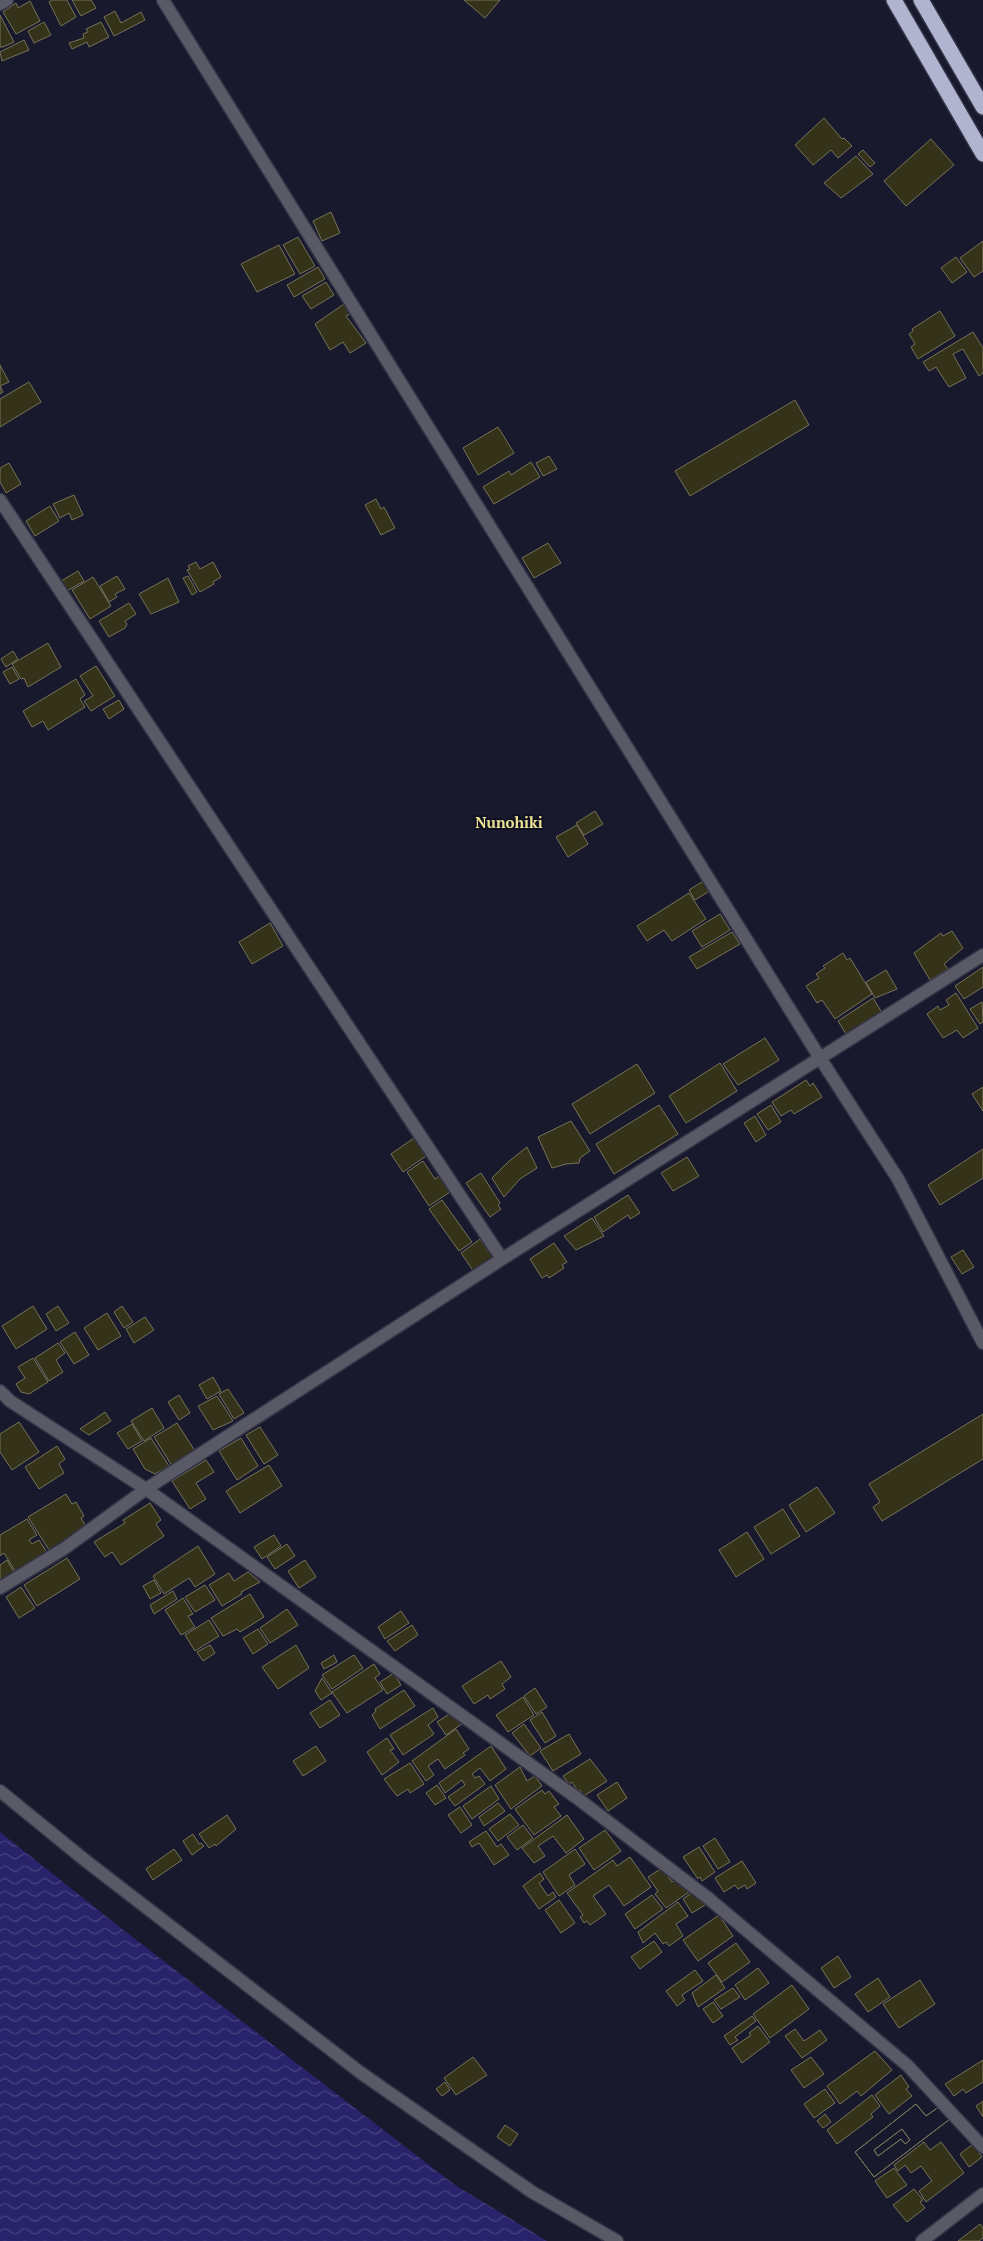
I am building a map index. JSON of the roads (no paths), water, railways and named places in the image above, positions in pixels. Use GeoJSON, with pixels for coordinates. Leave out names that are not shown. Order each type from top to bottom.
{"type":"FeatureCollection","features":[{"type":"Feature","properties":{"kind":"highway"},"geometry":{"type":"LineString","coordinates":[[894,0],[983,154]]}},
{"type":"Feature","properties":{"kind":"highway"},"geometry":{"type":"LineString","coordinates":[[921,0],[983,107]]}},
{"type":"Feature","properties":{"kind":"street"},"geometry":{"type":"LineString","coordinates":[[0,4],[7,0]]}},
{"type":"Feature","properties":{"kind":"street"},"geometry":{"type":"LineString","coordinates":[[163,0],[820,1058],[898,1179],[983,1343]]}},
{"type":"Feature","properties":{"kind":"street"},"geometry":{"type":"LineString","coordinates":[[0,500],[502,1259]]}},
{"type":"Feature","properties":{"kind":"street"},"geometry":{"type":"LineString","coordinates":[[0,1588],[65,1548],[146,1489],[502,1259],[983,955]]}},
{"type":"Feature","properties":{"kind":"street"},"geometry":{"type":"LineString","coordinates":[[0,1391],[10,1401],[146,1489],[577,1798],[708,1898],[908,2066],[983,2147]]}},
{"type":"Feature","properties":{"kind":"street"},"geometry":{"type":"LineString","coordinates":[[0,1791],[86,1861],[361,2073],[532,2192],[617,2241]]}},
{"type":"Feature","properties":{"kind":"street"},"geometry":{"type":"LineString","coordinates":[[922,2241],[983,2194]]}},
{"type":"Feature","properties":{"kind":"water"},"geometry":{"type":"Polygon","coordinates":[[[0,1832],[126,1932],[455,2185],[547,2241],[0,2241],[0,1832]]]}},
{"type":"Feature","properties":{"kind":"district","name":"Nunohiki"},"geometry":{"type":"Point","coordinates":[509,823]}}]}
